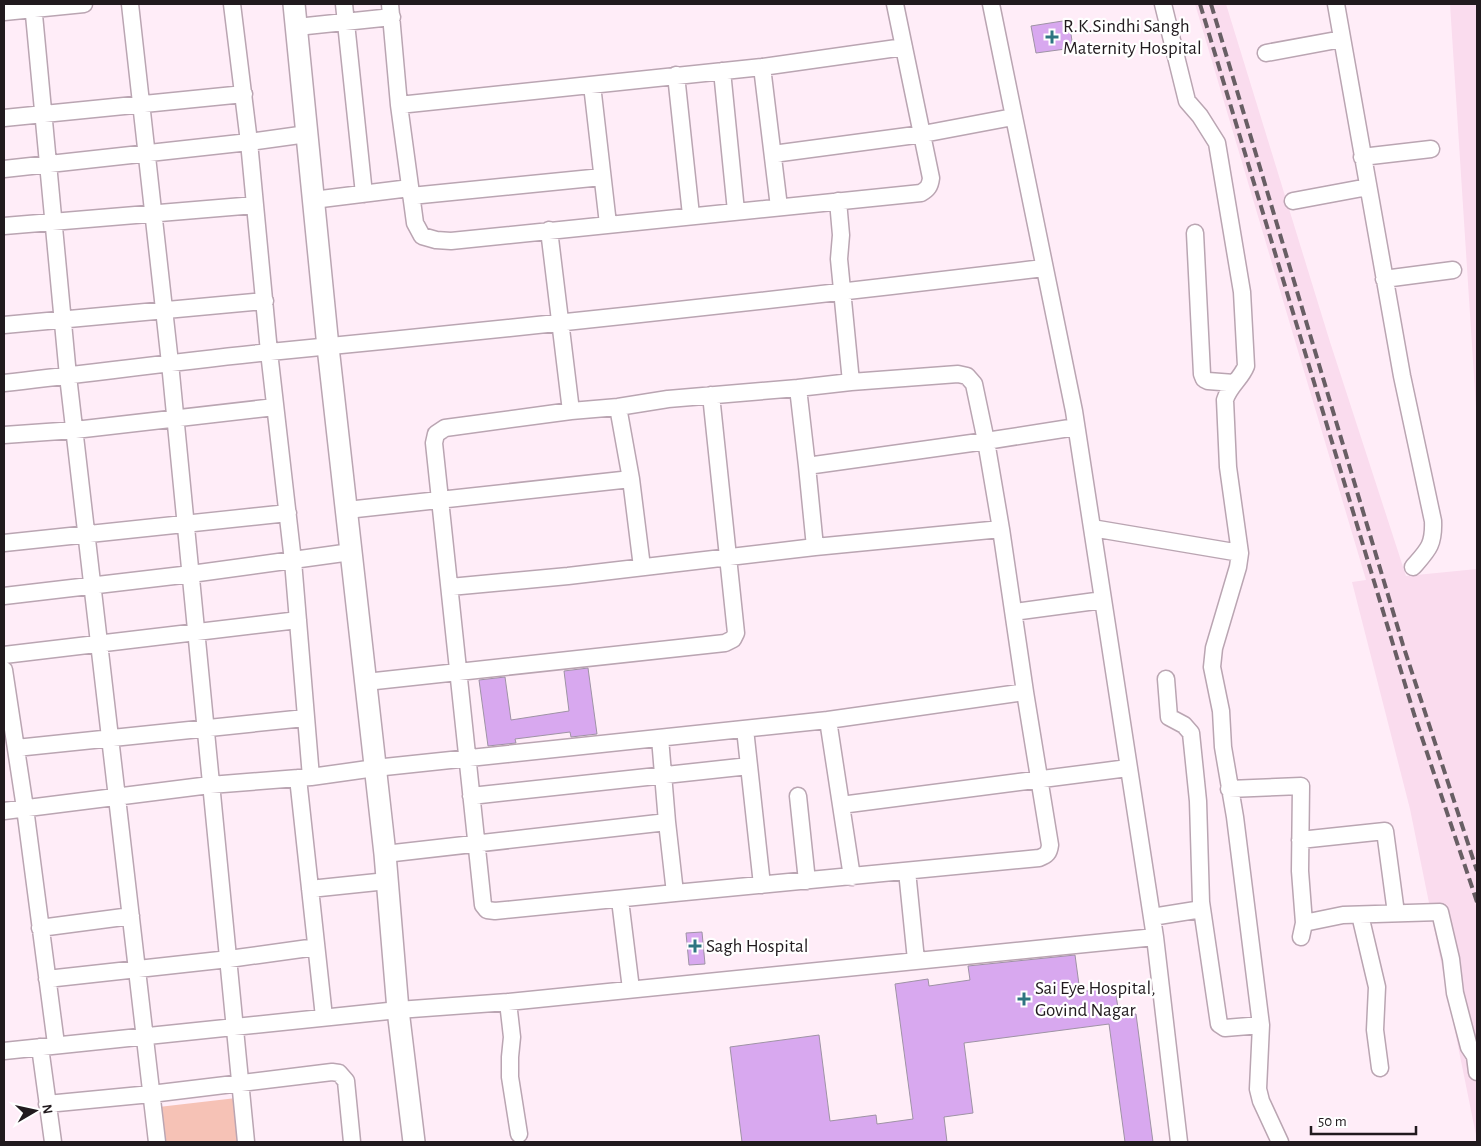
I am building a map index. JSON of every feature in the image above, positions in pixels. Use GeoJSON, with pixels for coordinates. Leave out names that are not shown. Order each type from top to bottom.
{"type":"FeatureCollection","features":[{"type":"Feature","properties":{"kind":"street"},"geometry":{"type":"LineString","coordinates":[[4,12],[34,6],[84,4]]}},
{"type":"Feature","properties":{"kind":"street"},"geometry":{"type":"LineString","coordinates":[[130,4],[170,363],[246,1142]]}},
{"type":"Feature","properties":{"kind":"street"},"geometry":{"type":"LineString","coordinates":[[232,4],[250,142],[269,352],[293,561],[305,718],[304,777],[310,889],[324,1017]]}},
{"type":"Feature","properties":{"kind":"street"},"geometry":{"type":"LineString","coordinates":[[294,4],[328,347],[385,854],[398,1010],[414,1142]]}},
{"type":"Feature","properties":{"kind":"street"},"geometry":{"type":"LineString","coordinates":[[344,4],[364,194]]}},
{"type":"Feature","properties":{"kind":"street"},"geometry":{"type":"LineString","coordinates":[[296,27],[346,22],[391,11],[399,105],[415,222],[422,236],[436,240],[451,241],[920,193],[927,190],[931,178],[895,4]]}},
{"type":"Feature","properties":{"kind":"street"},"geometry":{"type":"LineString","coordinates":[[990,4],[1076,427],[1155,937],[1178,1142]]}},
{"type":"Feature","properties":{"kind":"street"},"geometry":{"type":"LineString","coordinates":[[1163,4],[1187,101],[1200,116],[1217,143],[1242,292],[1246,366],[1243,374],[1228,391],[1225,400],[1228,467],[1240,553],[1238,567],[1216,638],[1212,667],[1221,711],[1223,747],[1236,825],[1261,1025],[1258,1089],[1261,1101],[1280,1142]]}},
{"type":"Feature","properties":{"kind":"street"},"geometry":{"type":"LineString","coordinates":[[1336,4],[1402,376],[1433,521],[1434,536],[1430,547],[1413,567]]}},
{"type":"Feature","properties":{"kind":"street"},"geometry":{"type":"LineString","coordinates":[[34,6],[68,376],[157,1142]]}},
{"type":"Feature","properties":{"kind":"street"},"geometry":{"type":"LineString","coordinates":[[1266,53],[1342,39]]}},
{"type":"Feature","properties":{"kind":"street"},"geometry":{"type":"LineString","coordinates":[[399,105],[762,67],[904,48]]}},
{"type":"Feature","properties":{"kind":"street"},"geometry":{"type":"LineString","coordinates":[[762,67],[779,207]]}},
{"type":"Feature","properties":{"kind":"street"},"geometry":{"type":"LineString","coordinates":[[722,71],[736,211]]}},
{"type":"Feature","properties":{"kind":"street"},"geometry":{"type":"LineString","coordinates":[[676,75],[691,215]]}},
{"type":"Feature","properties":{"kind":"street"},"geometry":{"type":"LineString","coordinates":[[592,85],[608,224]]}},
{"type":"Feature","properties":{"kind":"street"},"geometry":{"type":"LineString","coordinates":[[4,118],[244,94]]}},
{"type":"Feature","properties":{"kind":"street"},"geometry":{"type":"LineString","coordinates":[[773,154],[922,134],[1013,118]]}},
{"type":"Feature","properties":{"kind":"street"},"geometry":{"type":"LineString","coordinates":[[4,169],[307,134]]}},
{"type":"Feature","properties":{"kind":"street"},"geometry":{"type":"LineString","coordinates":[[1362,157],[1432,149]]}},
{"type":"Feature","properties":{"kind":"street"},"geometry":{"type":"LineString","coordinates":[[313,200],[364,194],[602,177]]}},
{"type":"Feature","properties":{"kind":"street"},"geometry":{"type":"LineString","coordinates":[[1293,201],[1368,187]]}},
{"type":"Feature","properties":{"kind":"street"},"geometry":{"type":"LineString","coordinates":[[838,201],[842,235],[839,259],[841,292],[851,382]]}},
{"type":"Feature","properties":{"kind":"street"},"geometry":{"type":"LineString","coordinates":[[4,226],[255,205]]}},
{"type":"Feature","properties":{"kind":"street"},"geometry":{"type":"LineString","coordinates":[[549,230],[571,411]]}},
{"type":"Feature","properties":{"kind":"street"},"geometry":{"type":"LineString","coordinates":[[1196,232],[1202,374],[1204,380],[1234,383]]}},
{"type":"Feature","properties":{"kind":"street"},"geometry":{"type":"LineString","coordinates":[[4,383],[269,352],[560,323],[1044,268]]}},
{"type":"Feature","properties":{"kind":"street"},"geometry":{"type":"LineString","coordinates":[[1384,279],[1453,270]]}},
{"type":"Feature","properties":{"kind":"street"},"geometry":{"type":"LineString","coordinates":[[4,324],[264,301]]}},
{"type":"Feature","properties":{"kind":"street"},"geometry":{"type":"LineString","coordinates":[[958,374],[967,376],[974,384],[1001,529],[1050,845],[1049,851],[1046,856],[1039,858],[907,872],[675,893],[620,900],[494,911],[487,910],[483,905],[476,844],[434,444],[436,434],[445,428],[571,411],[618,407],[668,399],[798,388],[958,374]]}},
{"type":"Feature","properties":{"kind":"street"},"geometry":{"type":"LineString","coordinates":[[798,388],[815,547]]}},
{"type":"Feature","properties":{"kind":"street"},"geometry":{"type":"LineString","coordinates":[[366,682],[725,643],[733,640],[736,633],[711,395]]}},
{"type":"Feature","properties":{"kind":"street"},"geometry":{"type":"LineString","coordinates":[[4,435],[74,430],[275,407]]}},
{"type":"Feature","properties":{"kind":"street"},"geometry":{"type":"LineString","coordinates":[[618,407],[642,567]]}},
{"type":"Feature","properties":{"kind":"street"},"geometry":{"type":"LineString","coordinates":[[807,466],[1076,427]]}},
{"type":"Feature","properties":{"kind":"street"},"geometry":{"type":"LineString","coordinates":[[347,510],[630,478]]}},
{"type":"Feature","properties":{"kind":"street"},"geometry":{"type":"LineString","coordinates":[[4,543],[288,513]]}},
{"type":"Feature","properties":{"kind":"street"},"geometry":{"type":"LineString","coordinates":[[1092,528],[1240,553]]}},
{"type":"Feature","properties":{"kind":"street"},"geometry":{"type":"LineString","coordinates":[[450,587],[815,547],[1001,529]]}},
{"type":"Feature","properties":{"kind":"street"},"geometry":{"type":"LineString","coordinates":[[4,596],[191,574],[351,552]]}},
{"type":"Feature","properties":{"kind":"street"},"geometry":{"type":"LineString","coordinates":[[1014,612],[1103,600]]}},
{"type":"Feature","properties":{"kind":"street"},"geometry":{"type":"LineString","coordinates":[[4,655],[298,620]]}},
{"type":"Feature","properties":{"kind":"street"},"geometry":{"type":"LineString","coordinates":[[4,670],[25,808],[47,979],[48,1104],[53,1142]]}},
{"type":"Feature","properties":{"kind":"street"},"geometry":{"type":"LineString","coordinates":[[1166,679],[1170,717],[1184,725],[1191,733],[1198,801],[1202,909],[1219,1024],[1225,1028],[1261,1025]]}},
{"type":"Feature","properties":{"kind":"street"},"geometry":{"type":"LineString","coordinates":[[4,811],[210,785],[304,777],[828,720],[1025,692]]}},
{"type":"Feature","properties":{"kind":"street"},"geometry":{"type":"LineString","coordinates":[[16,748],[305,718]]}},
{"type":"Feature","properties":{"kind":"street"},"geometry":{"type":"LineString","coordinates":[[828,720],[852,877]]}},
{"type":"Feature","properties":{"kind":"street"},"geometry":{"type":"LineString","coordinates":[[745,729],[762,885]]}},
{"type":"Feature","properties":{"kind":"street"},"geometry":{"type":"LineString","coordinates":[[660,738],[675,893]]}},
{"type":"Feature","properties":{"kind":"street"},"geometry":{"type":"LineString","coordinates":[[471,796],[749,766]]}},
{"type":"Feature","properties":{"kind":"street"},"geometry":{"type":"LineString","coordinates":[[841,805],[1040,781],[1128,768]]}},
{"type":"Feature","properties":{"kind":"street"},"geometry":{"type":"LineString","coordinates":[[1229,789],[1301,786],[1300,871],[1302,930],[1343,915],[1360,916],[1440,912],[1451,959],[1455,992],[1469,1047],[1475,1056],[1477,1072]]}},
{"type":"Feature","properties":{"kind":"street"},"geometry":{"type":"LineString","coordinates":[[798,796],[807,881]]}},
{"type":"Feature","properties":{"kind":"street"},"geometry":{"type":"LineString","coordinates":[[385,854],[667,822]]}},
{"type":"Feature","properties":{"kind":"street"},"geometry":{"type":"LineString","coordinates":[[1300,840],[1385,831],[1396,913]]}},
{"type":"Feature","properties":{"kind":"street"},"geometry":{"type":"LineString","coordinates":[[907,872],[916,960]]}},
{"type":"Feature","properties":{"kind":"street"},"geometry":{"type":"LineString","coordinates":[[310,889],[387,881]]}},
{"type":"Feature","properties":{"kind":"street"},"geometry":{"type":"LineString","coordinates":[[620,900],[630,989]]}},
{"type":"Feature","properties":{"kind":"street"},"geometry":{"type":"LineString","coordinates":[[1152,917],[1202,909]]}},
{"type":"Feature","properties":{"kind":"street"},"geometry":{"type":"LineString","coordinates":[[40,928],[131,916]]}},
{"type":"Feature","properties":{"kind":"street"},"geometry":{"type":"LineString","coordinates":[[1360,916],[1377,987],[1375,1030],[1380,1068]]}},
{"type":"Feature","properties":{"kind":"street"},"geometry":{"type":"LineString","coordinates":[[4,1051],[324,1017],[508,1002],[1155,937]]}},
{"type":"Feature","properties":{"kind":"street"},"geometry":{"type":"LineString","coordinates":[[47,979],[229,959],[316,947]]}},
{"type":"Feature","properties":{"kind":"street"},"geometry":{"type":"LineString","coordinates":[[508,1002],[512,1037],[510,1077],[519,1134]]}},
{"type":"Feature","properties":{"kind":"street"},"geometry":{"type":"LineString","coordinates":[[48,1104],[241,1084],[332,1072],[339,1073],[346,1081],[352,1142]]}},
{"type":"Feature","properties":{"kind":"shaded area"},"geometry":{"type":"Polygon","coordinates":[[[1195,4],[1226,4],[1330,342],[1406,576],[1477,569],[1477,1140],[1410,809],[1352,582],[1366,580],[1195,4]]]}},
{"type":"Feature","properties":{"kind":"shaded area"},"geometry":{"type":"Polygon","coordinates":[[[1450,4],[1477,4],[1477,423],[1450,4]]]}},
{"type":"Feature","properties":{"kind":"shaded area"},"geometry":{"type":"Polygon","coordinates":[[[245,1097],[250,1142],[154,1142],[150,1108],[245,1097]]]}},
{"type":"Feature","properties":{"kind":"building"},"geometry":{"type":"Polygon","coordinates":[[[1069,20],[1073,48],[1036,53],[1031,26],[1069,20]]]}},
{"type":"Feature","properties":{"kind":"building"},"geometry":{"type":"Polygon","coordinates":[[[588,668],[597,734],[571,737],[570,732],[515,739],[516,743],[488,746],[479,680],[505,677],[511,720],[569,711],[564,671],[588,668]]]}},
{"type":"Feature","properties":{"kind":"building"},"geometry":{"type":"Polygon","coordinates":[[[702,932],[705,964],[689,965],[686,933],[702,932]]]}},
{"type":"Feature","properties":{"kind":"building"},"geometry":{"type":"Polygon","coordinates":[[[1075,955],[1080,992],[1115,987],[1119,1016],[1136,1014],[1153,1142],[1125,1142],[1109,1024],[964,1043],[973,1113],[944,1117],[947,1142],[742,1142],[730,1047],[819,1035],[830,1121],[876,1115],[877,1124],[913,1119],[895,984],[928,979],[929,986],[970,980],[968,966],[1075,955]]]}},
{"type":"Feature","properties":{"kind":"railway"},"geometry":{"type":"LineString","coordinates":[[1200,4],[1414,714],[1477,902]]}},
{"type":"Feature","properties":{"kind":"railway"},"geometry":{"type":"LineString","coordinates":[[1211,4],[1403,645],[1477,871]]}},
{"type":"Feature","properties":{"kind":"place","name":"R.K.Sindhi Sangh Maternity Hospital"},"geometry":{"type":"Point","coordinates":[1052,37]}},
{"type":"Feature","properties":{"kind":"place","name":"Sagh Hospital"},"geometry":{"type":"Point","coordinates":[695,946]}},
{"type":"Feature","properties":{"kind":"place","name":"Sai Eye Hospital, Govind Nagar"},"geometry":{"type":"Point","coordinates":[1024,999]}}]}
